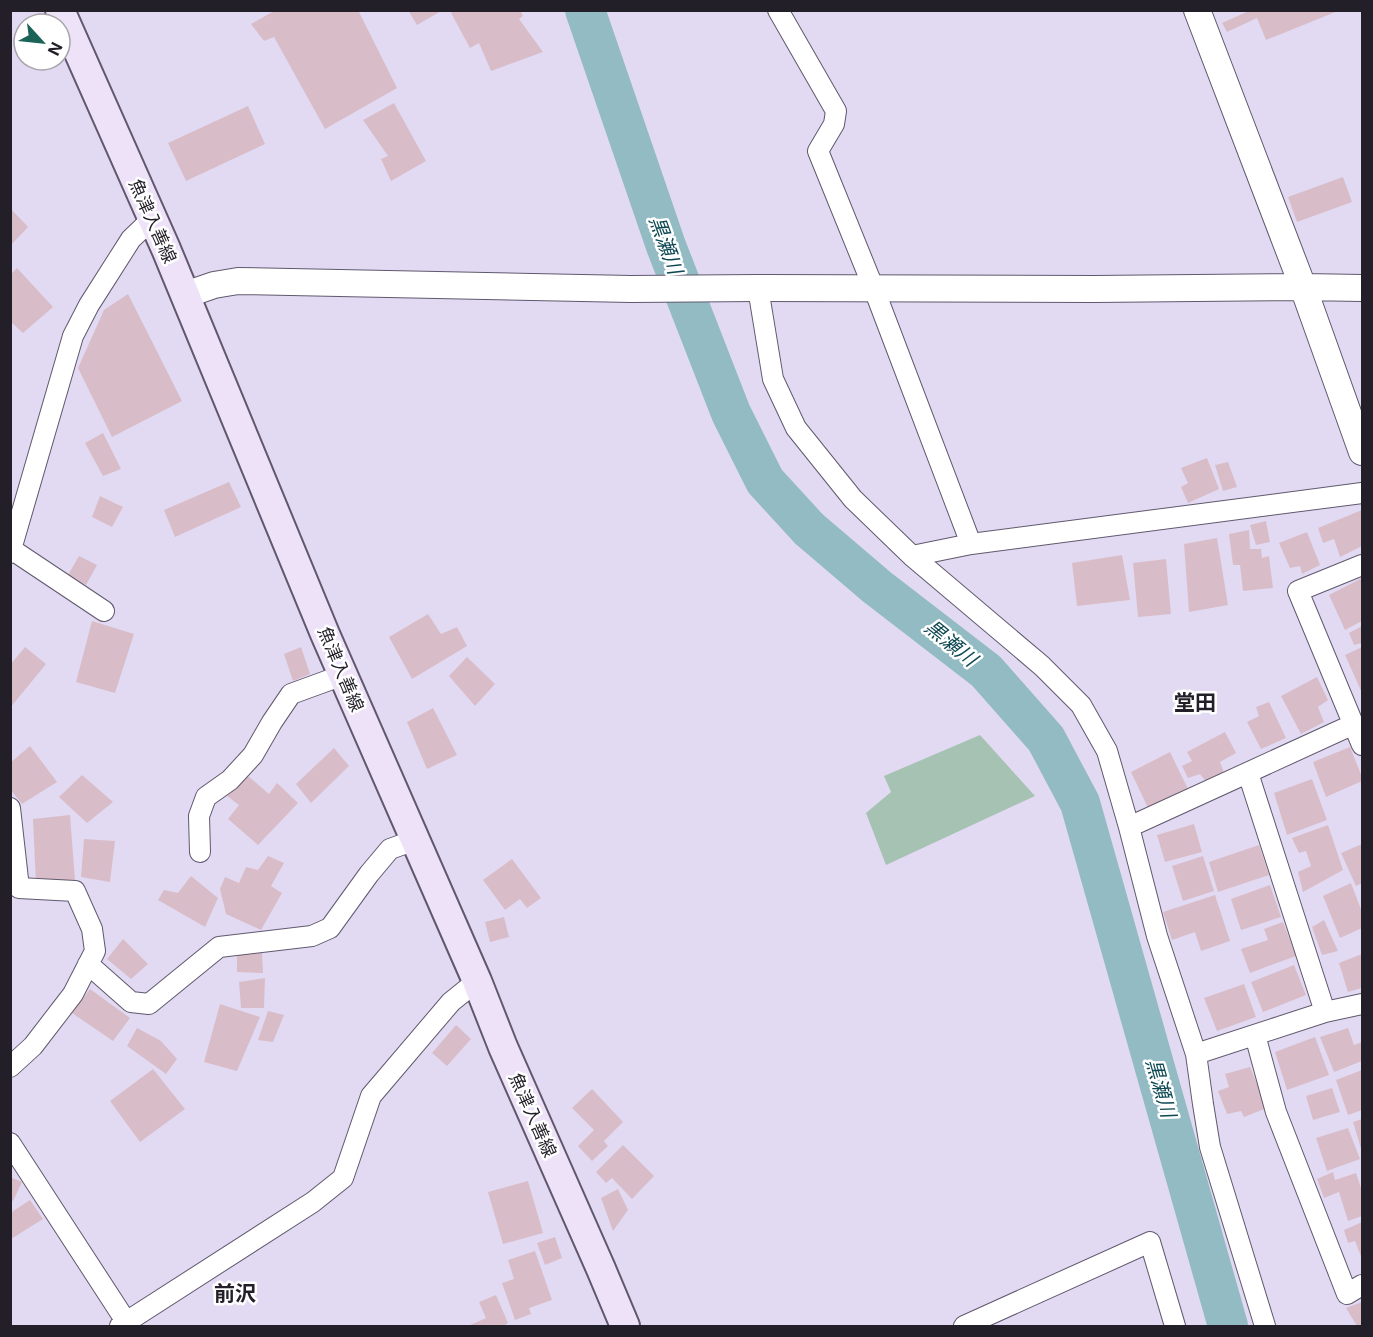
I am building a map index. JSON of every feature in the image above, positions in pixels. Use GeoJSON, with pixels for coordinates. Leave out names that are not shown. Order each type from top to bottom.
{"type":"FeatureCollection","features":[{"type":"Feature","properties":{"kind":"main road","name":"魚津入善線"},"geometry":{"type":"LineString","coordinates":[[61,11],[166,249],[343,675],[625,1326]]}},
{"type":"Feature","properties":{"kind":"street"},"geometry":{"type":"LineString","coordinates":[[778,10],[836,111],[834,124],[818,151],[874,289],[971,544]]}},
{"type":"Feature","properties":{"kind":"street"},"geometry":{"type":"LineString","coordinates":[[1197,10],[1303,287],[1362,452]]}},
{"type":"Feature","properties":{"kind":"street"},"geometry":{"type":"LineString","coordinates":[[104,611],[11,551],[73,336],[89,305],[132,239],[152,219]]}},
{"type":"Feature","properties":{"kind":"street"},"geometry":{"type":"LineString","coordinates":[[185,295],[214,285],[238,281],[631,289],[1362,288]]}},
{"type":"Feature","properties":{"kind":"street"},"geometry":{"type":"LineString","coordinates":[[758,288],[773,379],[795,428],[853,499],[912,556],[1042,666],[1081,705],[1107,752],[1157,936],[1196,1054],[1210,1147],[1265,1326]]}},
{"type":"Feature","properties":{"kind":"street"},"geometry":{"type":"LineString","coordinates":[[912,556],[971,544],[1362,493]]}},
{"type":"Feature","properties":{"kind":"street"},"geometry":{"type":"LineString","coordinates":[[1362,565],[1298,591],[1362,745]]}},
{"type":"Feature","properties":{"kind":"street"},"geometry":{"type":"LineString","coordinates":[[200,852],[199,816],[206,797],[230,780],[252,755],[291,694],[343,675]]}},
{"type":"Feature","properties":{"kind":"street"},"geometry":{"type":"LineString","coordinates":[[1129,827],[1354,724]]}},
{"type":"Feature","properties":{"kind":"street"},"geometry":{"type":"LineString","coordinates":[[1248,773],[1325,1012]]}},
{"type":"Feature","properties":{"kind":"street"},"geometry":{"type":"LineString","coordinates":[[10,808],[19,888],[75,891],[92,929],[95,951],[73,994],[33,1046],[10,1067]]}},
{"type":"Feature","properties":{"kind":"street"},"geometry":{"type":"LineString","coordinates":[[88,964],[131,1002],[149,1004],[219,946],[312,936],[330,928],[390,849],[415,840]]}},
{"type":"Feature","properties":{"kind":"street"},"geometry":{"type":"LineString","coordinates":[[10,1143],[125,1325],[313,1202],[343,1178],[372,1096],[451,1002],[477,981]]}},
{"type":"Feature","properties":{"kind":"street"},"geometry":{"type":"LineString","coordinates":[[1196,1054],[1325,1012],[1362,1004]]}},
{"type":"Feature","properties":{"kind":"street"},"geometry":{"type":"LineString","coordinates":[[1254,1035],[1276,1112],[1347,1293],[1362,1285]]}},
{"type":"Feature","properties":{"kind":"street"},"geometry":{"type":"LineString","coordinates":[[964,1326],[1150,1242],[1175,1326]]}},
{"type":"Feature","properties":{"kind":"green space"},"geometry":{"type":"Polygon","coordinates":[[[980,735],[1035,796],[886,865],[866,813],[891,792],[884,776],[980,735]]]}},
{"type":"Feature","properties":{"kind":"building"},"geometry":{"type":"Polygon","coordinates":[[[276,10],[358,10],[397,88],[325,129],[274,37],[264,41],[251,24],[276,10]]]}},
{"type":"Feature","properties":{"kind":"building"},"geometry":{"type":"Polygon","coordinates":[[[408,10],[443,10],[417,25],[408,10]]]}},
{"type":"Feature","properties":{"kind":"building"},"geometry":{"type":"Polygon","coordinates":[[[455,10],[520,10],[523,16],[519,19],[543,52],[491,71],[479,43],[470,48],[451,13],[455,10]]]}},
{"type":"Feature","properties":{"kind":"building"},"geometry":{"type":"Polygon","coordinates":[[[1251,10],[1255,12],[1259,10],[1338,11],[1266,40],[1257,18],[1227,32],[1222,23],[1251,10]]]}},
{"type":"Feature","properties":{"kind":"building"},"geometry":{"type":"Polygon","coordinates":[[[394,103],[426,161],[391,181],[381,159],[388,156],[363,120],[394,103]]]}},
{"type":"Feature","properties":{"kind":"building"},"geometry":{"type":"Polygon","coordinates":[[[248,106],[265,144],[186,181],[168,143],[248,106]]]}},
{"type":"Feature","properties":{"kind":"building"},"geometry":{"type":"Polygon","coordinates":[[[1343,177],[1352,202],[1297,222],[1288,197],[1343,177]]]}},
{"type":"Feature","properties":{"kind":"building"},"geometry":{"type":"Polygon","coordinates":[[[10,208],[28,227],[10,246],[10,208]]]}},
{"type":"Feature","properties":{"kind":"building"},"geometry":{"type":"Polygon","coordinates":[[[17,268],[53,307],[23,333],[10,321],[10,275],[17,268]]]}},
{"type":"Feature","properties":{"kind":"building"},"geometry":{"type":"Polygon","coordinates":[[[128,294],[182,401],[112,437],[78,368],[104,310],[128,294]]]}},
{"type":"Feature","properties":{"kind":"building"},"geometry":{"type":"Polygon","coordinates":[[[103,433],[121,469],[103,476],[85,443],[103,433]]]}},
{"type":"Feature","properties":{"kind":"building"},"geometry":{"type":"Polygon","coordinates":[[[1207,458],[1219,489],[1188,503],[1181,487],[1188,483],[1181,468],[1207,458]]]}},
{"type":"Feature","properties":{"kind":"building"},"geometry":{"type":"Polygon","coordinates":[[[1228,462],[1237,487],[1223,491],[1215,465],[1228,462]]]}},
{"type":"Feature","properties":{"kind":"building"},"geometry":{"type":"Polygon","coordinates":[[[229,482],[241,507],[175,537],[164,510],[229,482]]]}},
{"type":"Feature","properties":{"kind":"building"},"geometry":{"type":"Polygon","coordinates":[[[100,496],[123,507],[112,527],[92,517],[100,496]]]}},
{"type":"Feature","properties":{"kind":"building"},"geometry":{"type":"Polygon","coordinates":[[[1362,510],[1362,546],[1340,557],[1334,539],[1323,543],[1318,528],[1362,510]]]}},
{"type":"Feature","properties":{"kind":"building"},"geometry":{"type":"Polygon","coordinates":[[[1266,521],[1270,542],[1256,545],[1250,525],[1266,521]]]}},
{"type":"Feature","properties":{"kind":"building"},"geometry":{"type":"Polygon","coordinates":[[[1249,530],[1250,549],[1261,549],[1262,558],[1269,556],[1273,588],[1243,591],[1240,565],[1233,565],[1229,534],[1249,530]]]}},
{"type":"Feature","properties":{"kind":"building"},"geometry":{"type":"Polygon","coordinates":[[[1307,532],[1320,565],[1302,574],[1300,566],[1290,568],[1279,543],[1307,532]]]}},
{"type":"Feature","properties":{"kind":"building"},"geometry":{"type":"Polygon","coordinates":[[[1217,538],[1228,605],[1189,612],[1184,544],[1217,538]]]}},
{"type":"Feature","properties":{"kind":"building"},"geometry":{"type":"Polygon","coordinates":[[[1122,555],[1130,600],[1077,606],[1072,563],[1122,555]]]}},
{"type":"Feature","properties":{"kind":"building"},"geometry":{"type":"Polygon","coordinates":[[[79,556],[97,565],[86,585],[68,575],[79,556]]]}},
{"type":"Feature","properties":{"kind":"building"},"geometry":{"type":"Polygon","coordinates":[[[1166,559],[1171,614],[1138,617],[1133,563],[1166,559]]]}},
{"type":"Feature","properties":{"kind":"building"},"geometry":{"type":"Polygon","coordinates":[[[1362,578],[1362,621],[1345,630],[1329,595],[1362,578]]]}},
{"type":"Feature","properties":{"kind":"building"},"geometry":{"type":"Polygon","coordinates":[[[428,614],[441,634],[457,627],[467,646],[412,679],[389,637],[428,614]]]}},
{"type":"Feature","properties":{"kind":"building"},"geometry":{"type":"Polygon","coordinates":[[[92,621],[134,634],[115,693],[76,682],[92,621]]]}},
{"type":"Feature","properties":{"kind":"building"},"geometry":{"type":"Polygon","coordinates":[[[1362,626],[1362,643],[1354,645],[1349,633],[1362,626]]]}},
{"type":"Feature","properties":{"kind":"building"},"geometry":{"type":"Polygon","coordinates":[[[25,647],[46,664],[10,708],[10,665],[25,647]]]}},
{"type":"Feature","properties":{"kind":"building"},"geometry":{"type":"Polygon","coordinates":[[[301,647],[310,674],[293,681],[284,654],[301,647]]]}},
{"type":"Feature","properties":{"kind":"building"},"geometry":{"type":"Polygon","coordinates":[[[1362,647],[1362,693],[1345,655],[1362,647]]]}},
{"type":"Feature","properties":{"kind":"building"},"geometry":{"type":"Polygon","coordinates":[[[467,657],[495,684],[475,706],[449,676],[467,657]]]}},
{"type":"Feature","properties":{"kind":"building"},"geometry":{"type":"Polygon","coordinates":[[[1317,677],[1328,700],[1318,707],[1324,722],[1301,734],[1281,696],[1317,677]]]}},
{"type":"Feature","properties":{"kind":"building"},"geometry":{"type":"Polygon","coordinates":[[[1269,702],[1286,738],[1261,749],[1247,722],[1259,716],[1256,707],[1269,702]]]}},
{"type":"Feature","properties":{"kind":"building"},"geometry":{"type":"Polygon","coordinates":[[[433,708],[457,755],[427,769],[407,722],[433,708]]]}},
{"type":"Feature","properties":{"kind":"building"},"geometry":{"type":"Polygon","coordinates":[[[1225,732],[1236,753],[1220,762],[1224,773],[1207,783],[1200,774],[1188,778],[1182,766],[1192,761],[1187,752],[1225,732]]]}},
{"type":"Feature","properties":{"kind":"building"},"geometry":{"type":"Polygon","coordinates":[[[30,746],[57,782],[22,804],[10,789],[10,763],[30,746]]]}},
{"type":"Feature","properties":{"kind":"building"},"geometry":{"type":"Polygon","coordinates":[[[1350,747],[1362,781],[1326,797],[1313,762],[1350,747]]]}},
{"type":"Feature","properties":{"kind":"building"},"geometry":{"type":"Polygon","coordinates":[[[334,748],[349,766],[311,803],[296,784],[334,748]]]}},
{"type":"Feature","properties":{"kind":"building"},"geometry":{"type":"Polygon","coordinates":[[[1170,752],[1189,791],[1149,810],[1131,772],[1170,752]]]}},
{"type":"Feature","properties":{"kind":"building"},"geometry":{"type":"Polygon","coordinates":[[[82,775],[113,802],[87,823],[59,797],[82,775]]]}},
{"type":"Feature","properties":{"kind":"building"},"geometry":{"type":"Polygon","coordinates":[[[247,775],[269,794],[277,783],[298,803],[258,845],[228,819],[239,805],[227,796],[247,775]]]}},
{"type":"Feature","properties":{"kind":"building"},"geometry":{"type":"Polygon","coordinates":[[[1312,779],[1327,820],[1287,835],[1274,793],[1312,779]]]}},
{"type":"Feature","properties":{"kind":"building"},"geometry":{"type":"Polygon","coordinates":[[[70,815],[75,880],[36,884],[33,819],[70,815]]]}},
{"type":"Feature","properties":{"kind":"building"},"geometry":{"type":"Polygon","coordinates":[[[1194,824],[1202,852],[1165,862],[1157,835],[1194,824]]]}},
{"type":"Feature","properties":{"kind":"building"},"geometry":{"type":"Polygon","coordinates":[[[1328,825],[1343,870],[1303,892],[1298,872],[1311,866],[1306,851],[1299,853],[1292,838],[1328,825]]]}},
{"type":"Feature","properties":{"kind":"building"},"geometry":{"type":"Polygon","coordinates":[[[84,839],[115,841],[110,882],[81,877],[84,839]]]}},
{"type":"Feature","properties":{"kind":"building"},"geometry":{"type":"Polygon","coordinates":[[[1362,844],[1362,883],[1356,886],[1341,853],[1362,844]]]}},
{"type":"Feature","properties":{"kind":"building"},"geometry":{"type":"Polygon","coordinates":[[[1259,845],[1269,875],[1218,892],[1209,862],[1259,845]]]}},
{"type":"Feature","properties":{"kind":"building"},"geometry":{"type":"Polygon","coordinates":[[[268,856],[284,863],[271,886],[282,893],[261,930],[226,914],[220,889],[225,877],[239,883],[246,867],[258,870],[268,856]]]}},
{"type":"Feature","properties":{"kind":"building"},"geometry":{"type":"Polygon","coordinates":[[[1203,856],[1214,891],[1183,901],[1172,866],[1203,856]]]}},
{"type":"Feature","properties":{"kind":"building"},"geometry":{"type":"Polygon","coordinates":[[[512,859],[541,898],[527,908],[520,899],[505,910],[483,880],[512,859]]]}},
{"type":"Feature","properties":{"kind":"building"},"geometry":{"type":"Polygon","coordinates":[[[191,876],[218,898],[205,927],[158,900],[164,890],[178,893],[191,876]]]}},
{"type":"Feature","properties":{"kind":"building"},"geometry":{"type":"Polygon","coordinates":[[[1351,883],[1362,912],[1362,928],[1340,938],[1323,896],[1351,883]]]}},
{"type":"Feature","properties":{"kind":"building"},"geometry":{"type":"Polygon","coordinates":[[[1270,885],[1281,917],[1241,930],[1231,899],[1270,885]]]}},
{"type":"Feature","properties":{"kind":"building"},"geometry":{"type":"Polygon","coordinates":[[[1215,895],[1230,941],[1201,951],[1195,932],[1172,940],[1163,912],[1215,895]]]}},
{"type":"Feature","properties":{"kind":"building"},"geometry":{"type":"Polygon","coordinates":[[[504,917],[509,937],[490,942],[485,922],[504,917]]]}},
{"type":"Feature","properties":{"kind":"building"},"geometry":{"type":"Polygon","coordinates":[[[1324,920],[1338,951],[1322,955],[1312,927],[1324,920]]]}},
{"type":"Feature","properties":{"kind":"building"},"geometry":{"type":"Polygon","coordinates":[[[1283,922],[1296,956],[1250,973],[1241,949],[1268,940],[1264,929],[1283,922]]]}},
{"type":"Feature","properties":{"kind":"building"},"geometry":{"type":"Polygon","coordinates":[[[123,939],[148,964],[131,979],[107,959],[123,939]]]}},
{"type":"Feature","properties":{"kind":"building"},"geometry":{"type":"Polygon","coordinates":[[[262,953],[263,973],[237,972],[237,954],[262,953]]]}},
{"type":"Feature","properties":{"kind":"building"},"geometry":{"type":"Polygon","coordinates":[[[1362,954],[1362,988],[1348,992],[1339,963],[1362,954]]]}},
{"type":"Feature","properties":{"kind":"building"},"geometry":{"type":"Polygon","coordinates":[[[1294,965],[1306,995],[1263,1012],[1251,982],[1294,965]]]}},
{"type":"Feature","properties":{"kind":"building"},"geometry":{"type":"Polygon","coordinates":[[[265,978],[264,1008],[241,1008],[239,982],[265,978]]]}},
{"type":"Feature","properties":{"kind":"building"},"geometry":{"type":"Polygon","coordinates":[[[1244,984],[1256,1017],[1217,1031],[1204,998],[1244,984]]]}},
{"type":"Feature","properties":{"kind":"building"},"geometry":{"type":"Polygon","coordinates":[[[90,989],[130,1018],[113,1041],[72,1013],[90,989]]]}},
{"type":"Feature","properties":{"kind":"building"},"geometry":{"type":"Polygon","coordinates":[[[220,1004],[260,1017],[237,1071],[204,1062],[220,1004]]]}},
{"type":"Feature","properties":{"kind":"building"},"geometry":{"type":"Polygon","coordinates":[[[268,1011],[284,1015],[273,1042],[258,1040],[268,1011]]]}},
{"type":"Feature","properties":{"kind":"building"},"geometry":{"type":"Polygon","coordinates":[[[456,1025],[471,1039],[447,1066],[432,1053],[456,1025]]]}},
{"type":"Feature","properties":{"kind":"building"},"geometry":{"type":"Polygon","coordinates":[[[137,1028],[161,1041],[177,1059],[166,1074],[127,1046],[137,1028]]]}},
{"type":"Feature","properties":{"kind":"building"},"geometry":{"type":"Polygon","coordinates":[[[1348,1028],[1354,1045],[1362,1042],[1362,1061],[1334,1072],[1320,1037],[1348,1028]]]}},
{"type":"Feature","properties":{"kind":"building"},"geometry":{"type":"Polygon","coordinates":[[[1315,1037],[1329,1075],[1287,1090],[1275,1052],[1315,1037]]]}},
{"type":"Feature","properties":{"kind":"building"},"geometry":{"type":"Polygon","coordinates":[[[1250,1067],[1267,1108],[1244,1117],[1241,1111],[1227,1114],[1218,1091],[1229,1087],[1225,1074],[1250,1067]]]}},
{"type":"Feature","properties":{"kind":"building"},"geometry":{"type":"Polygon","coordinates":[[[153,1069],[185,1109],[140,1142],[110,1101],[153,1069]]]}},
{"type":"Feature","properties":{"kind":"building"},"geometry":{"type":"Polygon","coordinates":[[[1362,1070],[1362,1110],[1348,1115],[1336,1080],[1362,1070]]]}},
{"type":"Feature","properties":{"kind":"building"},"geometry":{"type":"Polygon","coordinates":[[[1332,1088],[1340,1112],[1313,1120],[1306,1096],[1332,1088]]]}},
{"type":"Feature","properties":{"kind":"building"},"geometry":{"type":"Polygon","coordinates":[[[592,1089],[623,1122],[604,1141],[608,1146],[592,1161],[578,1146],[594,1130],[572,1108],[592,1089]]]}},
{"type":"Feature","properties":{"kind":"building"},"geometry":{"type":"Polygon","coordinates":[[[1362,1119],[1362,1152],[1353,1122],[1362,1119]]]}},
{"type":"Feature","properties":{"kind":"building"},"geometry":{"type":"Polygon","coordinates":[[[1348,1128],[1360,1159],[1327,1171],[1316,1138],[1348,1128]]]}},
{"type":"Feature","properties":{"kind":"building"},"geometry":{"type":"Polygon","coordinates":[[[623,1145],[654,1176],[632,1199],[612,1178],[606,1183],[596,1172],[623,1145]]]}},
{"type":"Feature","properties":{"kind":"building"},"geometry":{"type":"Polygon","coordinates":[[[1333,1172],[1335,1180],[1356,1173],[1362,1191],[1362,1216],[1348,1221],[1339,1192],[1324,1198],[1317,1179],[1333,1172]]]}},
{"type":"Feature","properties":{"kind":"building"},"geometry":{"type":"Polygon","coordinates":[[[10,1177],[22,1182],[13,1201],[10,1199],[10,1177]]]}},
{"type":"Feature","properties":{"kind":"building"},"geometry":{"type":"Polygon","coordinates":[[[528,1181],[543,1233],[503,1244],[488,1192],[528,1181]]]}},
{"type":"Feature","properties":{"kind":"building"},"geometry":{"type":"Polygon","coordinates":[[[618,1189],[628,1210],[613,1231],[601,1198],[618,1189]]]}},
{"type":"Feature","properties":{"kind":"building"},"geometry":{"type":"Polygon","coordinates":[[[30,1200],[43,1219],[11,1239],[10,1213],[30,1200]]]}},
{"type":"Feature","properties":{"kind":"building"},"geometry":{"type":"Polygon","coordinates":[[[1362,1222],[1362,1259],[1355,1241],[1348,1243],[1344,1230],[1362,1222]]]}},
{"type":"Feature","properties":{"kind":"building"},"geometry":{"type":"Polygon","coordinates":[[[555,1237],[562,1258],[545,1265],[537,1243],[555,1237]]]}},
{"type":"Feature","properties":{"kind":"building"},"geometry":{"type":"Polygon","coordinates":[[[535,1251],[552,1300],[529,1308],[531,1314],[515,1320],[502,1283],[514,1279],[508,1260],[535,1251]]]}},
{"type":"Feature","properties":{"kind":"building"},"geometry":{"type":"Polygon","coordinates":[[[496,1295],[508,1323],[503,1326],[468,1326],[486,1318],[479,1302],[496,1295]]]}},
{"type":"Feature","properties":{"kind":"building"},"geometry":{"type":"Polygon","coordinates":[[[1362,1302],[1362,1326],[1357,1326],[1346,1308],[1362,1302]]]}},
{"type":"Feature","properties":{"kind":"waterway","name":"黒瀬川"},"geometry":{"type":"LineString","coordinates":[[585,10],[666,246],[731,413],[765,481],[809,529],[877,587],[986,671],[1046,739],[1080,803],[1228,1326]]}},
{"type":"Feature","properties":{"kind":"district","name":"堂田"},"geometry":{"type":"Point","coordinates":[1195,702]}},
{"type":"Feature","properties":{"kind":"district","name":"前沢"},"geometry":{"type":"Point","coordinates":[235,1293]}}]}
